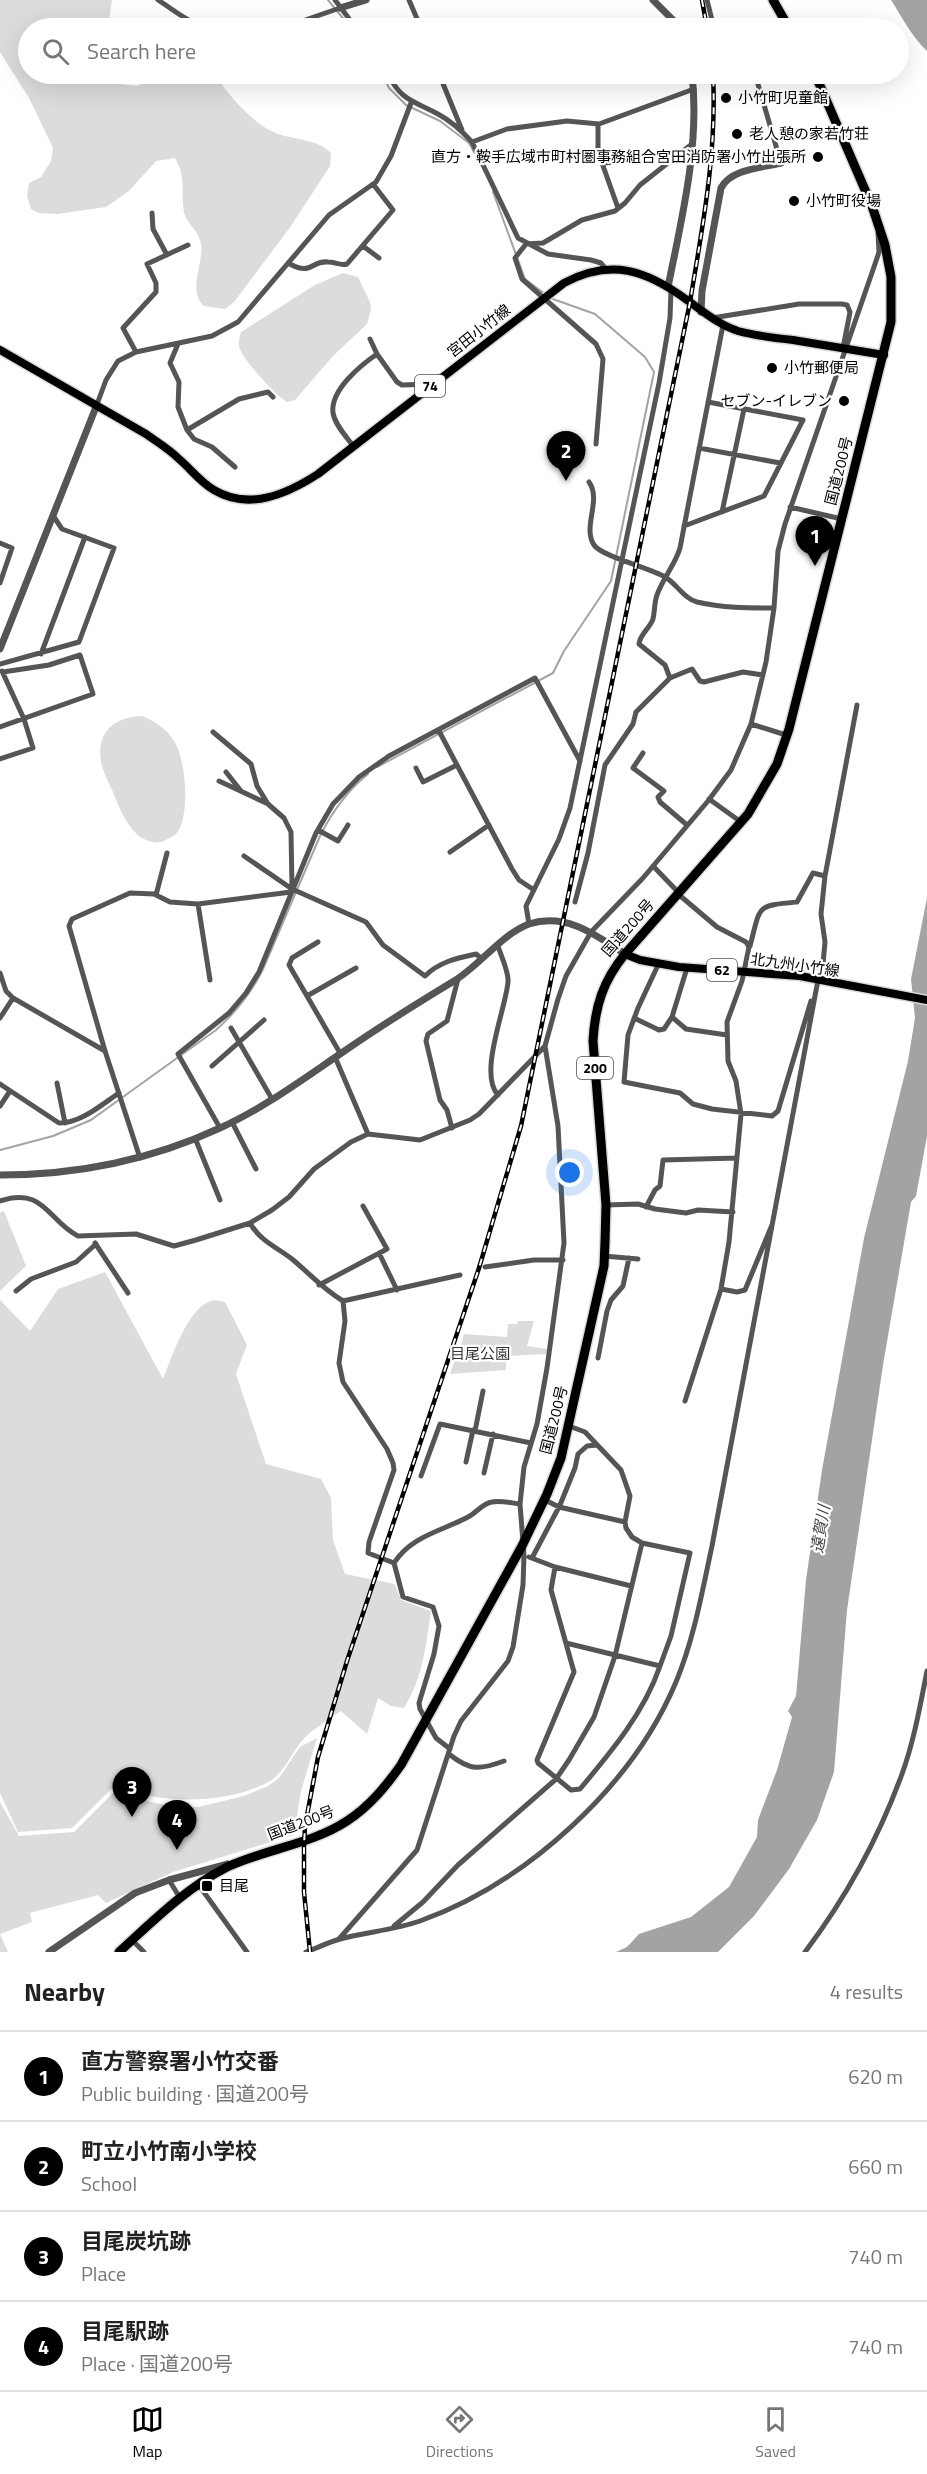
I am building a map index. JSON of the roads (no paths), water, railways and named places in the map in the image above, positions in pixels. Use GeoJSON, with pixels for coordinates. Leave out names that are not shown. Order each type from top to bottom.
{"type":"FeatureCollection","features":[{"type":"Feature","properties":{"kind":"highway"},"geometry":{"type":"LineString","coordinates":[[773,0],[783,18]]}},
{"type":"Feature","properties":{"kind":"highway","name":"国道200号"},"geometry":{"type":"LineString","coordinates":[[119,1952],[198,1884],[248,1858],[321,1834],[361,1811],[385,1787],[401,1765],[523,1551],[561,1458],[604,1256],[606,1205],[593,1041],[594,1019],[601,992],[611,970],[741,822],[772,773],[786,735],[891,322],[892,286],[889,261],[878,222],[819,84]]}},
{"type":"Feature","properties":{"kind":"main road","name":"宮田小竹線"},"geometry":{"type":"LineString","coordinates":[[0,350],[165,447],[215,490],[245,499],[275,496],[292,490],[318,474],[564,283],[583,273],[606,269],[637,273],[670,288],[701,312],[723,325],[747,333],[884,355]]}},
{"type":"Feature","properties":{"kind":"main road","name":"北九州小竹線"},"geometry":{"type":"LineString","coordinates":[[625,954],[633,958],[687,968],[784,974],[927,1000]]}},
{"type":"Feature","properties":{"kind":"street"},"geometry":{"type":"LineString","coordinates":[[158,0],[182,18]]}},
{"type":"Feature","properties":{"kind":"street"},"geometry":{"type":"LineString","coordinates":[[335,0],[348,18]]}},
{"type":"Feature","properties":{"kind":"street"},"geometry":{"type":"LineString","coordinates":[[311,18],[366,0]]}},
{"type":"Feature","properties":{"kind":"street"},"geometry":{"type":"LineString","coordinates":[[409,0],[417,18]]}},
{"type":"Feature","properties":{"kind":"street"},"geometry":{"type":"LineString","coordinates":[[653,0],[671,18]]}},
{"type":"Feature","properties":{"kind":"street"},"geometry":{"type":"LineString","coordinates":[[707,0],[712,18]]}},
{"type":"Feature","properties":{"kind":"street"},"geometry":{"type":"LineString","coordinates":[[393,84],[411,103],[438,114],[463,132],[472,142],[484,163],[514,233],[526,244],[548,254],[601,263],[606,269]]}},
{"type":"Feature","properties":{"kind":"street"},"geometry":{"type":"LineString","coordinates":[[443,84],[463,132]]}},
{"type":"Feature","properties":{"kind":"street"},"geometry":{"type":"LineString","coordinates":[[529,924],[526,906],[566,821],[623,559],[666,340],[670,318],[670,288],[689,182],[693,144],[693,84]]}},
{"type":"Feature","properties":{"kind":"street"},"geometry":{"type":"LineString","coordinates":[[701,312],[702,291],[724,182],[735,174],[781,163],[758,84]]}},
{"type":"Feature","properties":{"kind":"street"},"geometry":{"type":"LineString","coordinates":[[472,142],[507,129],[567,121],[598,124],[694,89]]}},
{"type":"Feature","properties":{"kind":"street"},"geometry":{"type":"LineString","coordinates":[[0,649],[112,368],[118,361],[136,352],[212,336],[237,322],[334,210],[373,184],[384,171],[411,103]]}},
{"type":"Feature","properties":{"kind":"street"},"geometry":{"type":"LineString","coordinates":[[598,124],[598,157],[603,163],[618,208]]}},
{"type":"Feature","properties":{"kind":"street"},"geometry":{"type":"LineString","coordinates":[[596,444],[603,359],[596,344],[522,279],[515,258],[526,244],[543,243],[582,220],[605,215],[618,208],[640,185],[693,144]]}},
{"type":"Feature","properties":{"kind":"street"},"geometry":{"type":"LineString","coordinates":[[603,163],[621,161]]}},
{"type":"Feature","properties":{"kind":"street"},"geometry":{"type":"LineString","coordinates":[[288,263],[304,269],[310,269],[326,261],[343,265],[363,246],[393,210],[373,184]]}},
{"type":"Feature","properties":{"kind":"street"},"geometry":{"type":"LineString","coordinates":[[152,213],[153,230],[167,255]]}},
{"type":"Feature","properties":{"kind":"street"},"geometry":{"type":"LineString","coordinates":[[339,1939],[417,1850],[461,1721],[508,1661],[523,1585],[520,1504],[524,1467],[547,1368],[563,1260],[562,1179],[558,1126],[546,1046],[566,976],[591,932],[653,866],[709,799],[731,770],[751,724],[763,675],[774,608],[778,551],[790,507],[879,252],[878,222]]}},
{"type":"Feature","properties":{"kind":"street"},"geometry":{"type":"LineString","coordinates":[[136,352],[123,328],[156,292],[156,284],[147,264],[188,245]]}},
{"type":"Feature","properties":{"kind":"street"},"geometry":{"type":"LineString","coordinates":[[363,246],[379,258]]}},
{"type":"Feature","properties":{"kind":"street"},"geometry":{"type":"LineString","coordinates":[[712,318],[799,304],[842,304],[846,305],[850,312],[844,348]]}},
{"type":"Feature","properties":{"kind":"street"},"geometry":{"type":"LineString","coordinates":[[670,678],[665,665],[639,644],[639,640],[653,618],[656,597],[665,577],[676,562],[723,325]]}},
{"type":"Feature","properties":{"kind":"street"},"geometry":{"type":"LineString","coordinates":[[370,339],[377,354],[397,382],[402,385],[433,384]]}},
{"type":"Feature","properties":{"kind":"street"},"geometry":{"type":"LineString","coordinates":[[178,344],[170,363],[179,381],[178,407],[187,430],[194,439],[212,447],[236,466]]}},
{"type":"Feature","properties":{"kind":"street"},"geometry":{"type":"LineString","coordinates":[[353,446],[337,422],[333,406],[346,381],[359,367],[377,354]]}},
{"type":"Feature","properties":{"kind":"street"},"geometry":{"type":"LineString","coordinates":[[187,430],[239,399],[268,392],[273,397]]}},
{"type":"Feature","properties":{"kind":"street"},"geometry":{"type":"LineString","coordinates":[[684,526],[761,498],[795,440],[803,420],[708,402]]}},
{"type":"Feature","properties":{"kind":"street"},"geometry":{"type":"LineString","coordinates":[[722,512],[744,409]]}},
{"type":"Feature","properties":{"kind":"street"},"geometry":{"type":"LineString","coordinates":[[699,448],[780,463]]}},
{"type":"Feature","properties":{"kind":"street"},"geometry":{"type":"LineString","coordinates":[[589,482],[593,487],[591,532],[594,545],[599,550],[665,577],[693,601],[721,607],[774,608]]}},
{"type":"Feature","properties":{"kind":"street"},"geometry":{"type":"LineString","coordinates":[[790,507],[842,519]]}},
{"type":"Feature","properties":{"kind":"street"},"geometry":{"type":"LineString","coordinates":[[0,664],[79,642],[114,548],[62,529],[54,517]]}},
{"type":"Feature","properties":{"kind":"street"},"geometry":{"type":"LineString","coordinates":[[41,654],[85,537]]}},
{"type":"Feature","properties":{"kind":"street"},"geometry":{"type":"LineString","coordinates":[[0,543],[12,548],[0,583]]}},
{"type":"Feature","properties":{"kind":"street"},"geometry":{"type":"LineString","coordinates":[[0,727],[24,719],[93,694],[80,654],[49,665],[2,671],[24,719],[33,748],[0,759]]}},
{"type":"Feature","properties":{"kind":"street"},"geometry":{"type":"LineString","coordinates":[[575,902],[588,853],[605,765],[633,724],[636,712],[670,678],[693,669],[699,681],[704,682],[743,672],[763,675]]}},
{"type":"Feature","properties":{"kind":"street"},"geometry":{"type":"LineString","coordinates":[[220,1128],[178,1054],[229,1012],[246,993],[259,972],[318,830],[333,804],[359,777],[389,756],[535,678],[580,761]]}},
{"type":"Feature","properties":{"kind":"street"},"geometry":{"type":"LineString","coordinates":[[306,1952],[339,1939],[419,1922],[473,1896],[551,1846],[581,1818],[618,1776],[645,1739],[676,1682],[693,1633],[823,964],[825,942],[821,914],[825,876],[857,705]]}},
{"type":"Feature","properties":{"kind":"street"},"geometry":{"type":"LineString","coordinates":[[751,724],[786,735]]}},
{"type":"Feature","properties":{"kind":"street"},"geometry":{"type":"LineString","coordinates":[[439,731],[519,880],[534,891]]}},
{"type":"Feature","properties":{"kind":"street"},"geometry":{"type":"LineString","coordinates":[[213,732],[251,764],[257,786],[268,804]]}},
{"type":"Feature","properties":{"kind":"street"},"geometry":{"type":"LineString","coordinates":[[643,753],[633,768],[664,790],[658,797],[660,802],[687,825]]}},
{"type":"Feature","properties":{"kind":"street"},"geometry":{"type":"LineString","coordinates":[[416,768],[423,782],[457,765]]}},
{"type":"Feature","properties":{"kind":"street"},"geometry":{"type":"LineString","coordinates":[[226,772],[242,792]]}},
{"type":"Feature","properties":{"kind":"street"},"geometry":{"type":"LineString","coordinates":[[219,781],[268,804],[284,818],[291,832],[290,879],[292,890]]}},
{"type":"Feature","properties":{"kind":"street"},"geometry":{"type":"LineString","coordinates":[[709,799],[741,822]]}},
{"type":"Feature","properties":{"kind":"street"},"geometry":{"type":"LineString","coordinates":[[318,830],[338,840],[348,825]]}},
{"type":"Feature","properties":{"kind":"street"},"geometry":{"type":"LineString","coordinates":[[450,852],[489,825]]}},
{"type":"Feature","properties":{"kind":"street"},"geometry":{"type":"LineString","coordinates":[[156,895],[167,853]]}},
{"type":"Feature","properties":{"kind":"street"},"geometry":{"type":"LineString","coordinates":[[244,856],[292,890],[366,922],[383,945],[425,976],[438,965],[461,957],[476,954],[482,959]]}},
{"type":"Feature","properties":{"kind":"street"},"geometry":{"type":"LineString","coordinates":[[653,866],[678,894],[717,927],[746,942],[750,947]]}},
{"type":"Feature","properties":{"kind":"street"},"geometry":{"type":"LineString","coordinates":[[686,1401],[722,1289],[733,1212],[741,1114],[736,1081],[728,1061],[728,1017],[738,994],[758,915],[771,904],[797,902],[813,873],[825,876]]}},
{"type":"Feature","properties":{"kind":"street"},"geometry":{"type":"LineString","coordinates":[[140,1158],[105,1051],[69,926],[72,918],[130,893],[143,892],[170,902],[198,904],[292,890]]}},
{"type":"Feature","properties":{"kind":"street"},"geometry":{"type":"LineString","coordinates":[[198,904],[210,980]]}},
{"type":"Feature","properties":{"kind":"street"},"geometry":{"type":"LineString","coordinates":[[0,1175],[23,1175],[96,1167],[140,1158],[220,1128],[272,1099],[458,979],[529,924],[569,922],[591,932],[625,954]]}},
{"type":"Feature","properties":{"kind":"street"},"geometry":{"type":"LineString","coordinates":[[318,942],[289,962],[337,1055],[368,1134]]}},
{"type":"Feature","properties":{"kind":"street"},"geometry":{"type":"LineString","coordinates":[[498,946],[508,980],[492,1063],[492,1088],[498,1095]]}},
{"type":"Feature","properties":{"kind":"street"},"geometry":{"type":"LineString","coordinates":[[659,963],[628,1035],[624,1082],[680,1094],[693,1104],[741,1114],[772,1116],[780,1108],[819,982]]}},
{"type":"Feature","properties":{"kind":"street"},"geometry":{"type":"LineString","coordinates":[[307,996],[356,968]]}},
{"type":"Feature","properties":{"kind":"street"},"geometry":{"type":"LineString","coordinates":[[634,1018],[659,1030],[664,1029],[672,1017],[687,968]]}},
{"type":"Feature","properties":{"kind":"street"},"geometry":{"type":"LineString","coordinates":[[0,973],[3,992],[105,1051]]}},
{"type":"Feature","properties":{"kind":"street"},"geometry":{"type":"LineString","coordinates":[[452,1128],[447,1110],[440,1100],[427,1053],[426,1036],[447,1021],[458,979]]}},
{"type":"Feature","properties":{"kind":"street"},"geometry":{"type":"LineString","coordinates":[[0,1018],[13,998]]}},
{"type":"Feature","properties":{"kind":"street"},"geometry":{"type":"LineString","coordinates":[[672,1017],[691,1031],[728,1035]]}},
{"type":"Feature","properties":{"kind":"street"},"geometry":{"type":"LineString","coordinates":[[212,1066],[264,1020]]}},
{"type":"Feature","properties":{"kind":"street"},"geometry":{"type":"LineString","coordinates":[[231,1028],[272,1099]]}},
{"type":"Feature","properties":{"kind":"street"},"geometry":{"type":"LineString","coordinates":[[0,1201],[14,1198],[37,1202],[48,1209],[72,1233],[84,1237],[136,1234],[174,1246],[250,1223],[278,1207],[314,1169],[368,1134],[420,1140],[475,1118],[546,1046]]}},
{"type":"Feature","properties":{"kind":"street"},"geometry":{"type":"LineString","coordinates":[[57,1083],[65,1123]]}},
{"type":"Feature","properties":{"kind":"street"},"geometry":{"type":"LineString","coordinates":[[0,1084],[59,1123],[86,1115],[119,1093]]}},
{"type":"Feature","properties":{"kind":"street"},"geometry":{"type":"LineString","coordinates":[[0,1106],[10,1091]]}},
{"type":"Feature","properties":{"kind":"street"},"geometry":{"type":"LineString","coordinates":[[232,1122],[256,1169]]}},
{"type":"Feature","properties":{"kind":"street"},"geometry":{"type":"LineString","coordinates":[[195,1138],[220,1200]]}},
{"type":"Feature","properties":{"kind":"street"},"geometry":{"type":"LineString","coordinates":[[646,1207],[655,1190],[660,1186],[663,1160],[737,1158]]}},
{"type":"Feature","properties":{"kind":"street"},"geometry":{"type":"LineString","coordinates":[[606,1205],[638,1204],[686,1214],[698,1210],[733,1212]]}},
{"type":"Feature","properties":{"kind":"street"},"geometry":{"type":"LineString","coordinates":[[319,1285],[387,1249],[363,1206]]}},
{"type":"Feature","properties":{"kind":"street"},"geometry":{"type":"LineString","coordinates":[[722,1289],[737,1292],[745,1290],[774,1221]]}},
{"type":"Feature","properties":{"kind":"street"},"geometry":{"type":"LineString","coordinates":[[250,1223],[261,1238],[301,1266],[319,1285],[343,1301],[460,1275]]}},
{"type":"Feature","properties":{"kind":"street"},"geometry":{"type":"LineString","coordinates":[[90,1237],[128,1293]]}},
{"type":"Feature","properties":{"kind":"street"},"geometry":{"type":"LineString","coordinates":[[16,1291],[31,1278],[76,1262],[96,1244]]}},
{"type":"Feature","properties":{"kind":"street"},"geometry":{"type":"LineString","coordinates":[[380,1253],[398,1290]]}},
{"type":"Feature","properties":{"kind":"street"},"geometry":{"type":"LineString","coordinates":[[604,1256],[638,1259]]}},
{"type":"Feature","properties":{"kind":"street"},"geometry":{"type":"LineString","coordinates":[[598,1358],[607,1311],[611,1300],[623,1286],[628,1258]]}},
{"type":"Feature","properties":{"kind":"street"},"geometry":{"type":"LineString","coordinates":[[485,1267],[534,1260],[563,1260]]}},
{"type":"Feature","properties":{"kind":"street"},"geometry":{"type":"LineString","coordinates":[[343,1301],[345,1321],[339,1373],[387,1449],[394,1470],[369,1542],[368,1554],[394,1563]]}},
{"type":"Feature","properties":{"kind":"street"},"geometry":{"type":"LineString","coordinates":[[466,1462],[483,1391]]}},
{"type":"Feature","properties":{"kind":"street"},"geometry":{"type":"LineString","coordinates":[[421,1476],[440,1424],[531,1443]]}},
{"type":"Feature","properties":{"kind":"street"},"geometry":{"type":"LineString","coordinates":[[555,1567],[551,1590],[574,1672],[537,1760],[571,1790],[580,1789],[614,1748],[637,1713],[660,1666],[671,1636],[690,1552],[642,1543],[632,1537],[625,1522],[629,1491],[621,1470],[585,1432],[569,1425]]}},
{"type":"Feature","properties":{"kind":"street"},"geometry":{"type":"LineString","coordinates":[[484,1473],[493,1434]]}},
{"type":"Feature","properties":{"kind":"street"},"geometry":{"type":"LineString","coordinates":[[532,1558],[559,1507],[575,1468],[578,1454],[587,1446],[597,1444]]}},
{"type":"Feature","properties":{"kind":"street"},"geometry":{"type":"LineString","coordinates":[[544,1500],[559,1507],[625,1522]]}},
{"type":"Feature","properties":{"kind":"street"},"geometry":{"type":"LineString","coordinates":[[394,1563],[409,1546],[440,1528],[468,1517],[487,1504],[492,1502],[520,1504]]}},
{"type":"Feature","properties":{"kind":"street"},"geometry":{"type":"LineString","coordinates":[[392,1928],[423,1902],[458,1865],[556,1779],[594,1716],[615,1656],[642,1543]]}},
{"type":"Feature","properties":{"kind":"street"},"geometry":{"type":"LineString","coordinates":[[523,1551],[532,1558],[555,1567],[631,1586]]}},
{"type":"Feature","properties":{"kind":"street"},"geometry":{"type":"LineString","coordinates":[[394,1563],[403,1597],[433,1607],[438,1618],[434,1654],[419,1703],[425,1721],[436,1738],[458,1762],[475,1768],[483,1768],[504,1761]]}},
{"type":"Feature","properties":{"kind":"street"},"geometry":{"type":"LineString","coordinates":[[566,1643],[660,1666]]}},
{"type":"Feature","properties":{"kind":"street"},"geometry":{"type":"LineString","coordinates":[[805,1952],[860,1865],[881,1826],[902,1773],[918,1719],[927,1671]]}},
{"type":"Feature","properties":{"kind":"street"},"geometry":{"type":"LineString","coordinates":[[49,1952],[118,1903],[150,1886],[248,1858]]}},
{"type":"Feature","properties":{"kind":"street"},"geometry":{"type":"LineString","coordinates":[[169,1880],[180,1898]]}},
{"type":"Feature","properties":{"kind":"street"},"geometry":{"type":"LineString","coordinates":[[198,1884],[248,1952]]}},
{"type":"Feature","properties":{"kind":"street"},"geometry":{"type":"LineString","coordinates":[[132,1940],[144,1952]]}},
{"type":"Feature","properties":{"kind":"water"},"geometry":{"type":"Polygon","coordinates":[[[891,0],[927,0],[927,51],[909,28],[909,18],[902,18],[891,0]]]}},
{"type":"Feature","properties":{"kind":"water","name":"遠賀川"},"geometry":{"type":"Polygon","coordinates":[[[927,898],[927,1136],[916,1196],[911,1202],[883,1365],[847,1610],[834,1772],[817,1820],[789,1869],[754,1916],[718,1952],[616,1952],[627,1947],[639,1934],[691,1917],[729,1887],[757,1837],[758,1820],[777,1770],[792,1717],[788,1711],[796,1696],[806,1580],[822,1470],[864,1238],[908,1061],[915,1018],[911,979],[927,898]]]}},
{"type":"Feature","properties":{"kind":"waterway"},"geometry":{"type":"LineString","coordinates":[[328,0],[343,18]]}},
{"type":"Feature","properties":{"kind":"waterway"},"geometry":{"type":"LineString","coordinates":[[387,84],[406,105],[440,121],[469,143],[474,152]]}},
{"type":"Feature","properties":{"kind":"waterway"},"geometry":{"type":"LineString","coordinates":[[493,192],[525,279],[545,294]]}},
{"type":"Feature","properties":{"kind":"waterway"},"geometry":{"type":"LineString","coordinates":[[377,767],[553,673],[564,651],[611,581],[654,372],[645,357],[595,314],[550,298]]}},
{"type":"Feature","properties":{"kind":"waterway"},"geometry":{"type":"LineString","coordinates":[[0,1150],[53,1136],[91,1120],[216,1030],[230,1016],[248,995],[263,969],[325,827],[347,795],[368,774]]}},
{"type":"Feature","properties":{"kind":"railway"},"geometry":{"type":"LineString","coordinates":[[702,0],[705,18]]}},
{"type":"Feature","properties":{"kind":"railway"},"geometry":{"type":"LineString","coordinates":[[310,1952],[304,1892],[304,1846],[305,1826],[318,1757],[347,1661],[479,1268],[521,1126],[690,302],[711,160],[713,84]]}},
{"type":"Feature","properties":{"kind":"place","name":"小竹町児童館"},"geometry":{"type":"Point","coordinates":[726,98]}},
{"type":"Feature","properties":{"kind":"place","name":"老人憩の家若竹荘"},"geometry":{"type":"Point","coordinates":[737,134]}},
{"type":"Feature","properties":{"kind":"place","name":"直方・鞍手広域市町村圏事務組合宮田消防署小竹出張所"},"geometry":{"type":"Point","coordinates":[818,157]}},
{"type":"Feature","properties":{"kind":"place","name":"小竹町役場"},"geometry":{"type":"Point","coordinates":[794,201]}},
{"type":"Feature","properties":{"kind":"place","name":"小竹郵便局"},"geometry":{"type":"Point","coordinates":[772,368]}},
{"type":"Feature","properties":{"kind":"place","name":"セブン-イレブン"},"geometry":{"type":"Point","coordinates":[844,401]}},
{"type":"Feature","properties":{"kind":"place","name":"町立小竹南小学校"},"geometry":{"type":"Point","coordinates":[566,481]}},
{"type":"Feature","properties":{"kind":"place","name":"直方警察署小竹交番"},"geometry":{"type":"Point","coordinates":[815,566]}},
{"type":"Feature","properties":{"kind":"place","name":"目尾炭坑跡"},"geometry":{"type":"Point","coordinates":[132,1817]}},
{"type":"Feature","properties":{"kind":"place","name":"目尾駅跡"},"geometry":{"type":"Point","coordinates":[177,1850]}},
{"type":"Feature","properties":{"kind":"place","name":"目尾"},"geometry":{"type":"Point","coordinates":[207,1886]}},
{"type":"Feature","properties":{"kind":"park label","name":"目尾公園"},"geometry":{"type":"Point","coordinates":[480,1354]}}]}
